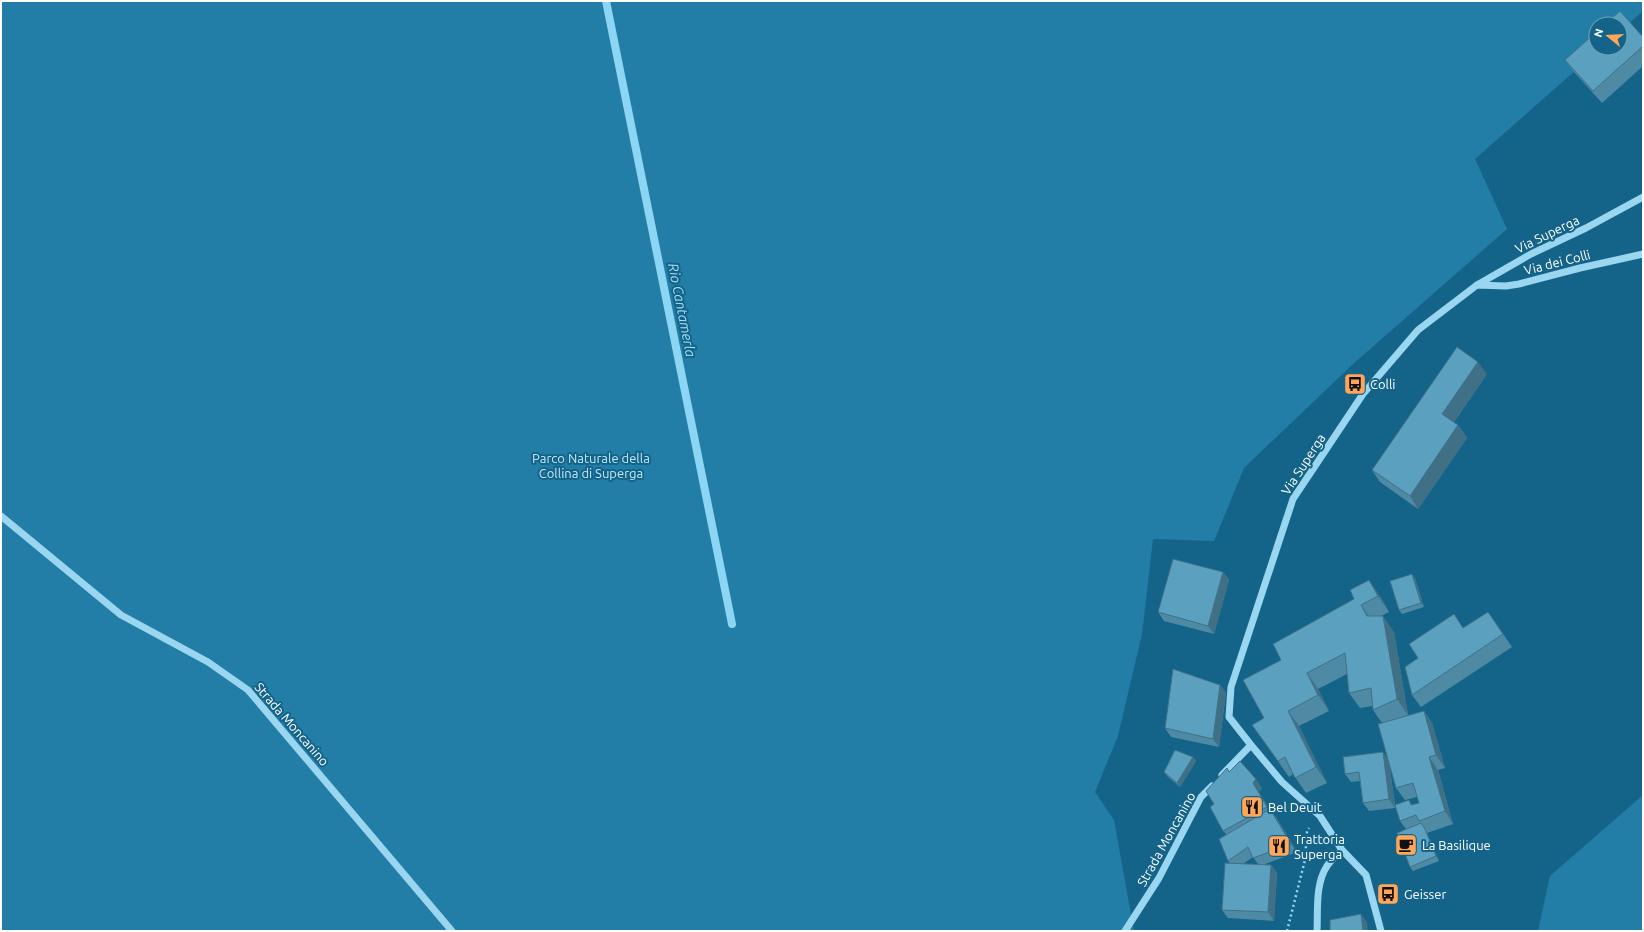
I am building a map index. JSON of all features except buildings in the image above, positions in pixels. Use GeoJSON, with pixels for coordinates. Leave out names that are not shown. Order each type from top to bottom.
{"type":"FeatureCollection","features":[{"type":"Feature","properties":{"kind":"street","name":"Via Superga"},"geometry":{"type":"LineString","coordinates":[[1381,931],[1366,875],[1342,850],[1320,816],[1282,782],[1229,717],[1231,687],[1293,499],[1363,394],[1418,330],[1476,284],[1643,197]]}},
{"type":"Feature","properties":{"kind":"street","name":"Via dei Colli"},"geometry":{"type":"LineString","coordinates":[[1476,284],[1506,286],[1519,284],[1580,268],[1643,254]]}},
{"type":"Feature","properties":{"kind":"street","name":"Strada Moncanino"},"geometry":{"type":"LineString","coordinates":[[1,516],[121,614],[208,662],[248,690],[452,931]]}},
{"type":"Feature","properties":{"kind":"street","name":"Strada Moncanino"},"geometry":{"type":"LineString","coordinates":[[1126,931],[1160,878],[1201,797],[1251,745]]}},
{"type":"Feature","properties":{"kind":"street"},"geometry":{"type":"LineString","coordinates":[[1317,931],[1319,890],[1322,879],[1326,867],[1342,850]]}},
{"type":"Feature","properties":{"kind":"path"},"geometry":{"type":"LineString","coordinates":[[1287,931],[1305,860],[1307,831],[1320,816]]}},
{"type":"Feature","properties":{"kind":"green space","name":"Parco Naturale della Collina di Superga"},"geometry":{"type":"Polygon","coordinates":[[[1,1],[1643,1],[1643,11],[1628,24],[1628,16],[1588,16],[1588,56],[1592,56],[1475,159],[1507,229],[1353,364],[1244,468],[1214,541],[1153,539],[1142,634],[1118,736],[1095,792],[1114,820],[1134,931],[1,931],[1,1]]]}},
{"type":"Feature","properties":{"kind":"green space"},"geometry":{"type":"Polygon","coordinates":[[[1643,795],[1643,931],[1538,931],[1550,876],[1643,795]]]}},
{"type":"Feature","properties":{"kind":"waterway","name":"Rio Cantamerla"},"geometry":{"type":"LineString","coordinates":[[606,1],[732,624]]}},
{"type":"Feature","properties":{"kind":"place","name":"Colli"},"geometry":{"type":"Point","coordinates":[1355,384]}},
{"type":"Feature","properties":{"kind":"place","name":"Bel Deuit"},"geometry":{"type":"Point","coordinates":[1252,807]}},
{"type":"Feature","properties":{"kind":"place","name":"La Basilique"},"geometry":{"type":"Point","coordinates":[1406,845]}},
{"type":"Feature","properties":{"kind":"place","name":"Trattoria Superga"},"geometry":{"type":"Point","coordinates":[1279,846]}},
{"type":"Feature","properties":{"kind":"place","name":"Geisser"},"geometry":{"type":"Point","coordinates":[1388,894]}}]}
